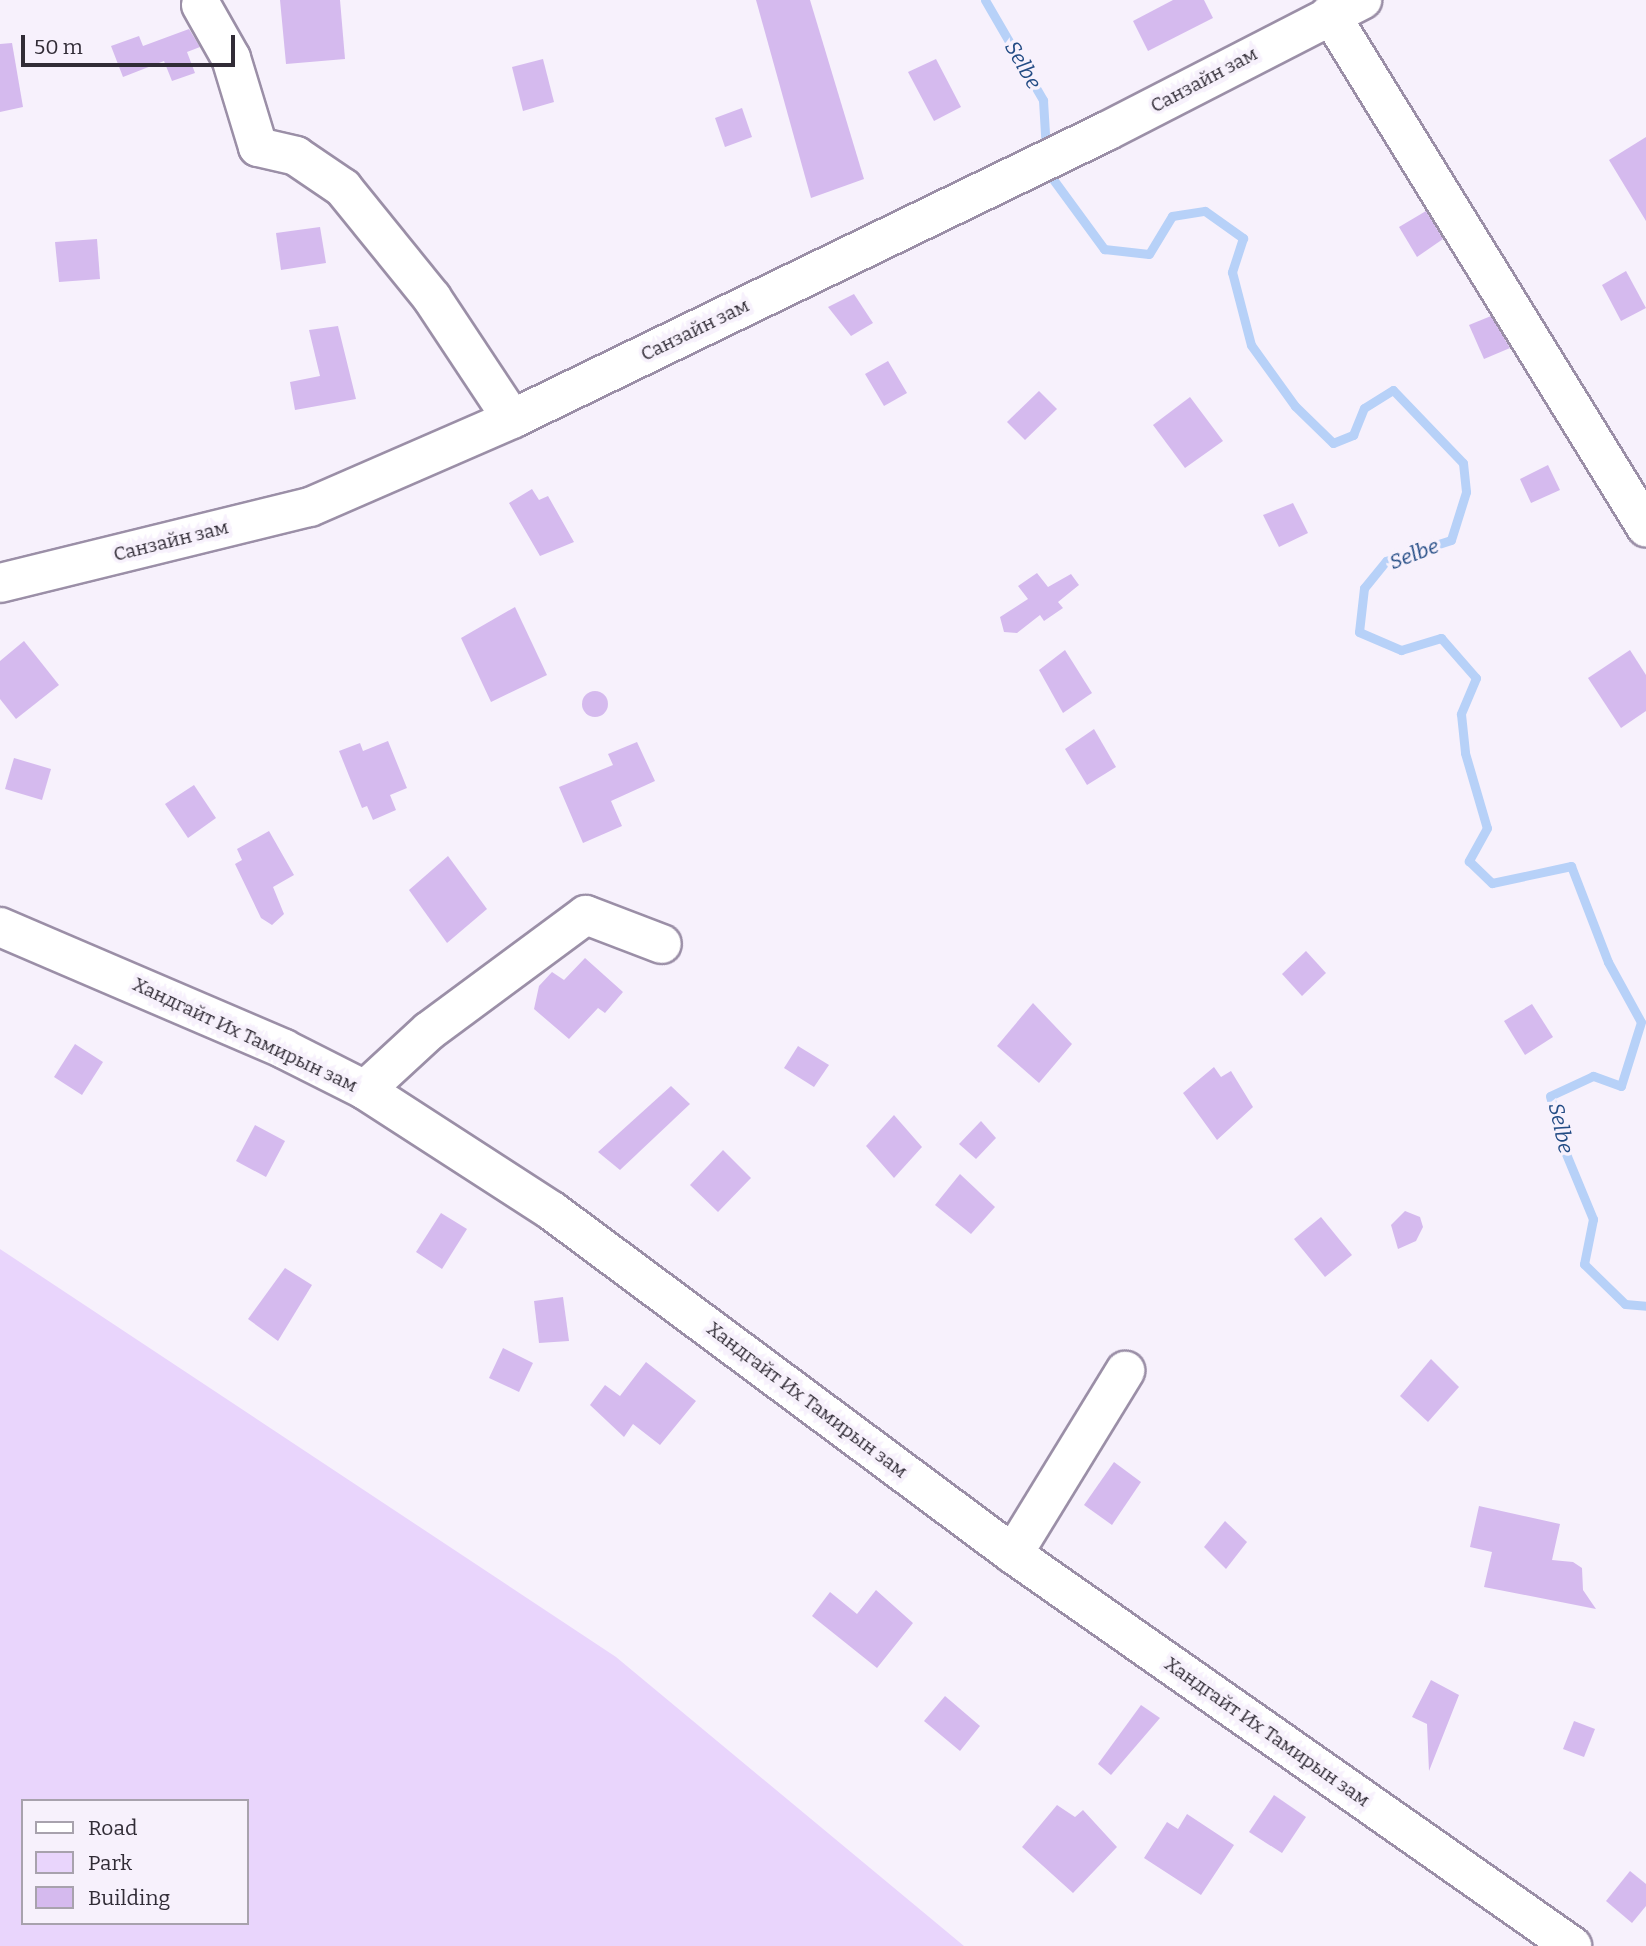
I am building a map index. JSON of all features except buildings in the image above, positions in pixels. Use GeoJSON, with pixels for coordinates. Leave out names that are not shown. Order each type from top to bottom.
{"type":"FeatureCollection","features":[{"type":"Feature","properties":{"kind":"street"},"geometry":{"type":"LineString","coordinates":[[201,5],[231,58],[258,147],[296,156],[343,188],[432,298],[512,419]]}},
{"type":"Feature","properties":{"kind":"street"},"geometry":{"type":"LineString","coordinates":[[1346,7],[1646,527]]}},
{"type":"Feature","properties":{"kind":"street","name":"Санзайн зам"},"geometry":{"type":"LineString","coordinates":[[0,583],[310,507],[512,419],[1107,131],[1346,7]]}},
{"type":"Feature","properties":{"kind":"street"},"geometry":{"type":"LineString","coordinates":[[365,1090],[429,1031],[586,915],[662,944]]}},
{"type":"Feature","properties":{"kind":"street","name":"Хандгайт Их Тамирын зам"},"geometry":{"type":"LineString","coordinates":[[0,927],[284,1049],[365,1090],[552,1211],[1013,1553],[1572,1946]]}},
{"type":"Feature","properties":{"kind":"street"},"geometry":{"type":"LineString","coordinates":[[1013,1553],[1125,1371]]}},
{"type":"Feature","properties":{"kind":"green space"},"geometry":{"type":"Polygon","coordinates":[[[0,1249],[616,1657],[964,1946],[0,1946],[0,1249]]]}},
{"type":"Feature","properties":{"kind":"waterway","name":"Selbe"},"geometry":{"type":"LineString","coordinates":[[985,0],[1043,100],[1046,150]]}},
{"type":"Feature","properties":{"kind":"waterway","name":"Selbe"},"geometry":{"type":"LineString","coordinates":[[1047,171],[1104,249],[1149,254],[1172,216],[1205,211],[1243,238],[1232,272],[1251,345],[1295,406],[1333,443],[1353,435],[1364,408],[1393,390],[1463,463],[1466,492],[1451,540],[1386,561],[1364,588],[1359,632],[1401,650],[1441,638],[1476,678],[1461,714],[1465,753],[1487,828],[1469,861],[1492,883],[1571,866],[1608,962],[1641,1022],[1621,1086],[1593,1076],[1550,1096],[1564,1149],[1593,1219],[1584,1264],[1625,1304],[1646,1306]]}}]}
